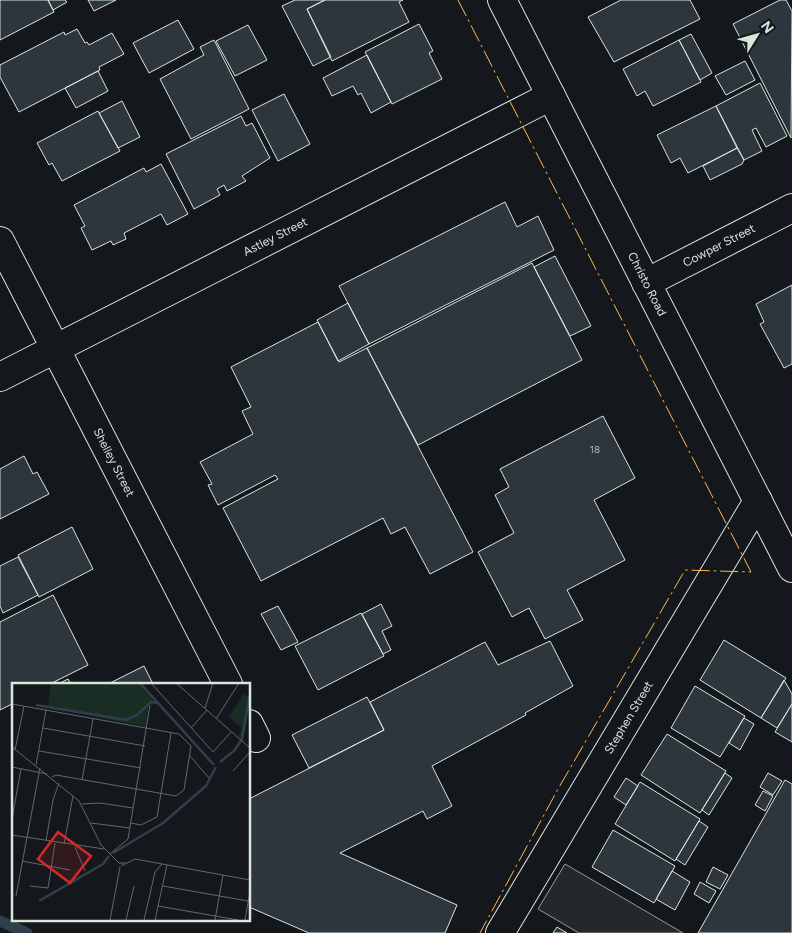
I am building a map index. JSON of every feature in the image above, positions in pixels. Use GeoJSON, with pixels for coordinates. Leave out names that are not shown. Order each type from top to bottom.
{"type":"FeatureCollection","features":[{"type":"Feature","properties":{"kind":"street","name":"Christo Road"},"geometry":{"type":"LineString","coordinates":[[502,0],[792,568]]}},
{"type":"Feature","properties":{"kind":"street","name":"Astley Street"},"geometry":{"type":"LineString","coordinates":[[0,377],[551,96]]}},
{"type":"Feature","properties":{"kind":"street","name":"Cowper Street"},"geometry":{"type":"LineString","coordinates":[[646,283],[792,208]]}},
{"type":"Feature","properties":{"kind":"street","name":"Shelley Street"},"geometry":{"type":"LineString","coordinates":[[0,241],[227,683]]}},
{"type":"Feature","properties":{"kind":"street","name":"Stephen Street"},"geometry":{"type":"LineString","coordinates":[[500,933],[758,501]]}},
{"type":"Feature","properties":{"kind":"shaded area"},"geometry":{"type":"Polygon","coordinates":[[[565,864],[683,933],[579,933],[538,909],[565,864]]]}},
{"type":"Feature","properties":{"kind":"building"},"geometry":{"type":"Polygon","coordinates":[[[0,0],[48,0],[54,12],[0,40],[0,0]]]}},
{"type":"Feature","properties":{"kind":"building"},"geometry":{"type":"Polygon","coordinates":[[[48,0],[65,0],[67,2],[53,10],[48,0]]]}},
{"type":"Feature","properties":{"kind":"building"},"geometry":{"type":"Polygon","coordinates":[[[88,0],[116,0],[94,11],[88,0]]]}},
{"type":"Feature","properties":{"kind":"building"},"geometry":{"type":"Polygon","coordinates":[[[295,0],[325,0],[307,9],[331,57],[313,66],[282,6],[295,0]]]}},
{"type":"Feature","properties":{"kind":"building"},"geometry":{"type":"Polygon","coordinates":[[[325,0],[403,0],[399,2],[409,22],[332,61],[307,9],[325,0]]]}},
{"type":"Feature","properties":{"kind":"building"},"geometry":{"type":"Polygon","coordinates":[[[621,0],[690,0],[700,19],[614,62],[588,17],[621,0]]]}},
{"type":"Feature","properties":{"kind":"building"},"geometry":{"type":"Polygon","coordinates":[[[780,0],[786,0],[792,11],[791,138],[733,24],[780,0]]]}},
{"type":"Feature","properties":{"kind":"building"},"geometry":{"type":"Polygon","coordinates":[[[178,20],[194,49],[149,73],[133,43],[178,20]]]}},
{"type":"Feature","properties":{"kind":"building"},"geometry":{"type":"Polygon","coordinates":[[[419,24],[433,51],[429,53],[442,79],[392,104],[365,52],[419,24]]]}},
{"type":"Feature","properties":{"kind":"building"},"geometry":{"type":"Polygon","coordinates":[[[248,25],[267,60],[235,76],[216,41],[248,25]]]}},
{"type":"Feature","properties":{"kind":"building"},"geometry":{"type":"Polygon","coordinates":[[[77,29],[85,43],[87,42],[89,45],[112,33],[124,54],[99,67],[100,70],[19,112],[0,77],[0,65],[64,32],[65,35],[77,29]]]}},
{"type":"Feature","properties":{"kind":"building"},"geometry":{"type":"Polygon","coordinates":[[[691,34],[712,73],[700,80],[679,40],[691,34]]]}},
{"type":"Feature","properties":{"kind":"building"},"geometry":{"type":"Polygon","coordinates":[[[214,40],[249,109],[191,139],[160,79],[204,55],[200,47],[214,40]]]}},
{"type":"Feature","properties":{"kind":"building"},"geometry":{"type":"Polygon","coordinates":[[[679,40],[701,82],[653,106],[645,91],[637,96],[623,69],[679,40]]]}},
{"type":"Feature","properties":{"kind":"building"},"geometry":{"type":"Polygon","coordinates":[[[367,55],[391,102],[371,113],[361,93],[358,95],[353,86],[332,96],[323,78],[367,55]]]}},
{"type":"Feature","properties":{"kind":"building"},"geometry":{"type":"Polygon","coordinates":[[[745,61],[755,80],[726,95],[715,76],[745,61]]]}},
{"type":"Feature","properties":{"kind":"building"},"geometry":{"type":"Polygon","coordinates":[[[98,71],[108,91],[76,108],[65,88],[98,71]]]}},
{"type":"Feature","properties":{"kind":"building"},"geometry":{"type":"Polygon","coordinates":[[[760,83],[787,136],[766,147],[756,128],[752,130],[762,151],[744,160],[716,106],[760,83]]]}},
{"type":"Feature","properties":{"kind":"building"},"geometry":{"type":"Polygon","coordinates":[[[284,94],[310,144],[278,161],[252,110],[284,94]]]}},
{"type":"Feature","properties":{"kind":"building"},"geometry":{"type":"Polygon","coordinates":[[[122,101],[140,137],[118,148],[99,113],[122,101]]]}},
{"type":"Feature","properties":{"kind":"building"},"geometry":{"type":"Polygon","coordinates":[[[716,106],[737,148],[688,173],[680,158],[671,163],[657,135],[716,106]]]}},
{"type":"Feature","properties":{"kind":"building"},"geometry":{"type":"Polygon","coordinates":[[[98,111],[120,151],[62,181],[52,163],[49,165],[37,143],[98,111]]]}},
{"type":"Feature","properties":{"kind":"building"},"geometry":{"type":"Polygon","coordinates":[[[241,116],[246,126],[252,123],[270,158],[242,176],[246,181],[227,191],[224,185],[217,189],[220,195],[194,209],[166,154],[241,116]]]}},
{"type":"Feature","properties":{"kind":"building"},"geometry":{"type":"Polygon","coordinates":[[[737,148],[744,160],[742,164],[710,180],[703,166],[737,148]]]}},
{"type":"Feature","properties":{"kind":"building"},"geometry":{"type":"Polygon","coordinates":[[[161,164],[188,214],[167,225],[161,214],[124,233],[126,239],[113,245],[111,241],[92,250],[81,228],[85,226],[74,205],[144,168],[146,172],[161,164]]]}},
{"type":"Feature","properties":{"kind":"building"},"geometry":{"type":"Polygon","coordinates":[[[505,202],[517,227],[538,216],[554,250],[369,344],[339,286],[505,202]]]}},
{"type":"Feature","properties":{"kind":"building"},"geometry":{"type":"Polygon","coordinates":[[[555,256],[591,326],[570,336],[534,267],[555,256]]]}},
{"type":"Feature","properties":{"kind":"building"},"geometry":{"type":"Polygon","coordinates":[[[532,263],[582,360],[418,445],[367,348],[532,263]]]}},
{"type":"Feature","properties":{"kind":"building"},"geometry":{"type":"Polygon","coordinates":[[[792,285],[792,364],[784,368],[760,324],[764,322],[756,304],[792,285]]]}},
{"type":"Feature","properties":{"kind":"building"},"geometry":{"type":"Polygon","coordinates":[[[348,303],[369,344],[338,361],[317,320],[348,303]]]}},
{"type":"Feature","properties":{"kind":"building"},"geometry":{"type":"Polygon","coordinates":[[[318,322],[339,362],[367,348],[473,552],[430,574],[405,527],[391,534],[383,518],[261,581],[223,508],[278,479],[275,475],[218,505],[208,485],[212,484],[200,462],[253,434],[242,411],[251,407],[231,367],[318,322]]]}},
{"type":"Feature","properties":{"kind":"building"},"geometry":{"type":"Polygon","coordinates":[[[603,416],[635,478],[594,500],[625,560],[567,590],[583,620],[545,639],[529,608],[512,617],[478,552],[514,533],[495,495],[509,487],[500,469],[603,416]]]}},
{"type":"Feature","properties":{"kind":"building"},"geometry":{"type":"Polygon","coordinates":[[[24,456],[33,474],[37,472],[49,494],[0,519],[0,469],[24,456]]]}},
{"type":"Feature","properties":{"kind":"building"},"geometry":{"type":"Polygon","coordinates":[[[72,527],[93,569],[39,597],[18,555],[72,527]]]}},
{"type":"Feature","properties":{"kind":"building"},"geometry":{"type":"Polygon","coordinates":[[[18,557],[38,595],[3,613],[0,606],[0,566],[18,557]]]}},
{"type":"Feature","properties":{"kind":"building"},"geometry":{"type":"Polygon","coordinates":[[[53,595],[88,665],[52,683],[12,683],[12,704],[0,710],[0,622],[53,595]]]}},
{"type":"Feature","properties":{"kind":"building"},"geometry":{"type":"Polygon","coordinates":[[[381,604],[392,626],[382,631],[391,650],[383,654],[362,614],[381,604]]]}},
{"type":"Feature","properties":{"kind":"building"},"geometry":{"type":"Polygon","coordinates":[[[278,606],[298,642],[281,650],[261,614],[278,606]]]}},
{"type":"Feature","properties":{"kind":"building"},"geometry":{"type":"Polygon","coordinates":[[[361,613],[384,656],[318,690],[295,646],[361,613]]]}},
{"type":"Feature","properties":{"kind":"building"},"geometry":{"type":"Polygon","coordinates":[[[724,640],[786,678],[761,718],[700,680],[724,640]]]}},
{"type":"Feature","properties":{"kind":"building"},"geometry":{"type":"Polygon","coordinates":[[[550,641],[573,686],[525,713],[526,715],[432,766],[452,806],[427,819],[423,811],[340,853],[457,905],[445,933],[309,933],[250,907],[250,798],[384,730],[370,702],[485,642],[498,665],[550,641]]]}},
{"type":"Feature","properties":{"kind":"building"},"geometry":{"type":"Polygon","coordinates":[[[144,666],[152,683],[110,683],[144,666]]]}},
{"type":"Feature","properties":{"kind":"building"},"geometry":{"type":"Polygon","coordinates":[[[68,679],[70,683],[60,683],[68,679]]]}},
{"type":"Feature","properties":{"kind":"building"},"geometry":{"type":"Polygon","coordinates":[[[784,680],[792,694],[792,704],[777,728],[761,718],[784,680]]]}},
{"type":"Feature","properties":{"kind":"building"},"geometry":{"type":"Polygon","coordinates":[[[695,686],[745,716],[720,757],[671,728],[695,686]]]}},
{"type":"Feature","properties":{"kind":"building"},"geometry":{"type":"Polygon","coordinates":[[[367,697],[384,730],[309,768],[292,735],[367,697]]]}},
{"type":"Feature","properties":{"kind":"building"},"geometry":{"type":"Polygon","coordinates":[[[792,704],[792,742],[775,732],[792,704]]]}},
{"type":"Feature","properties":{"kind":"building"},"geometry":{"type":"Polygon","coordinates":[[[744,718],[754,724],[740,750],[729,743],[744,718]]]}},
{"type":"Feature","properties":{"kind":"building"},"geometry":{"type":"Polygon","coordinates":[[[667,734],[726,771],[700,813],[641,775],[667,734]]]}},
{"type":"Feature","properties":{"kind":"building"},"geometry":{"type":"Polygon","coordinates":[[[725,773],[732,778],[709,815],[702,810],[725,773]]]}},
{"type":"Feature","properties":{"kind":"building"},"geometry":{"type":"Polygon","coordinates":[[[768,773],[782,781],[773,795],[760,787],[768,773]]]}},
{"type":"Feature","properties":{"kind":"building"},"geometry":{"type":"Polygon","coordinates":[[[626,778],[638,786],[626,805],[614,797],[626,778]]]}},
{"type":"Feature","properties":{"kind":"building"},"geometry":{"type":"Polygon","coordinates":[[[785,780],[792,784],[792,933],[698,933],[785,780]]]}},
{"type":"Feature","properties":{"kind":"building"},"geometry":{"type":"Polygon","coordinates":[[[640,782],[700,819],[675,861],[615,824],[640,782]]]}},
{"type":"Feature","properties":{"kind":"building"},"geometry":{"type":"Polygon","coordinates":[[[763,791],[773,796],[765,811],[755,805],[763,791]]]}},
{"type":"Feature","properties":{"kind":"building"},"geometry":{"type":"Polygon","coordinates":[[[699,821],[708,827],[685,865],[676,859],[699,821]]]}},
{"type":"Feature","properties":{"kind":"building"},"geometry":{"type":"Polygon","coordinates":[[[613,830],[675,866],[654,903],[592,867],[613,830]]]}},
{"type":"Feature","properties":{"kind":"building"},"geometry":{"type":"Polygon","coordinates":[[[713,867],[728,875],[720,889],[706,882],[713,867]]]}},
{"type":"Feature","properties":{"kind":"building"},"geometry":{"type":"Polygon","coordinates":[[[672,871],[690,882],[675,910],[656,899],[672,871]]]}},
{"type":"Feature","properties":{"kind":"building"},"geometry":{"type":"Polygon","coordinates":[[[700,882],[716,891],[709,903],[694,894],[700,882]]]}},
{"type":"Feature","properties":{"kind":"building"},"geometry":{"type":"Polygon","coordinates":[[[557,927],[567,933],[553,933],[557,927]]]}},
{"type":"Feature","properties":{"kind":"waterway"},"geometry":{"type":"LineString","coordinates":[[0,921],[27,933]]}},
{"type":"Feature","properties":{"kind":"power"},"geometry":{"type":"LineString","coordinates":[[458,0],[751,572],[685,570],[558,789],[480,933]]}}]}
